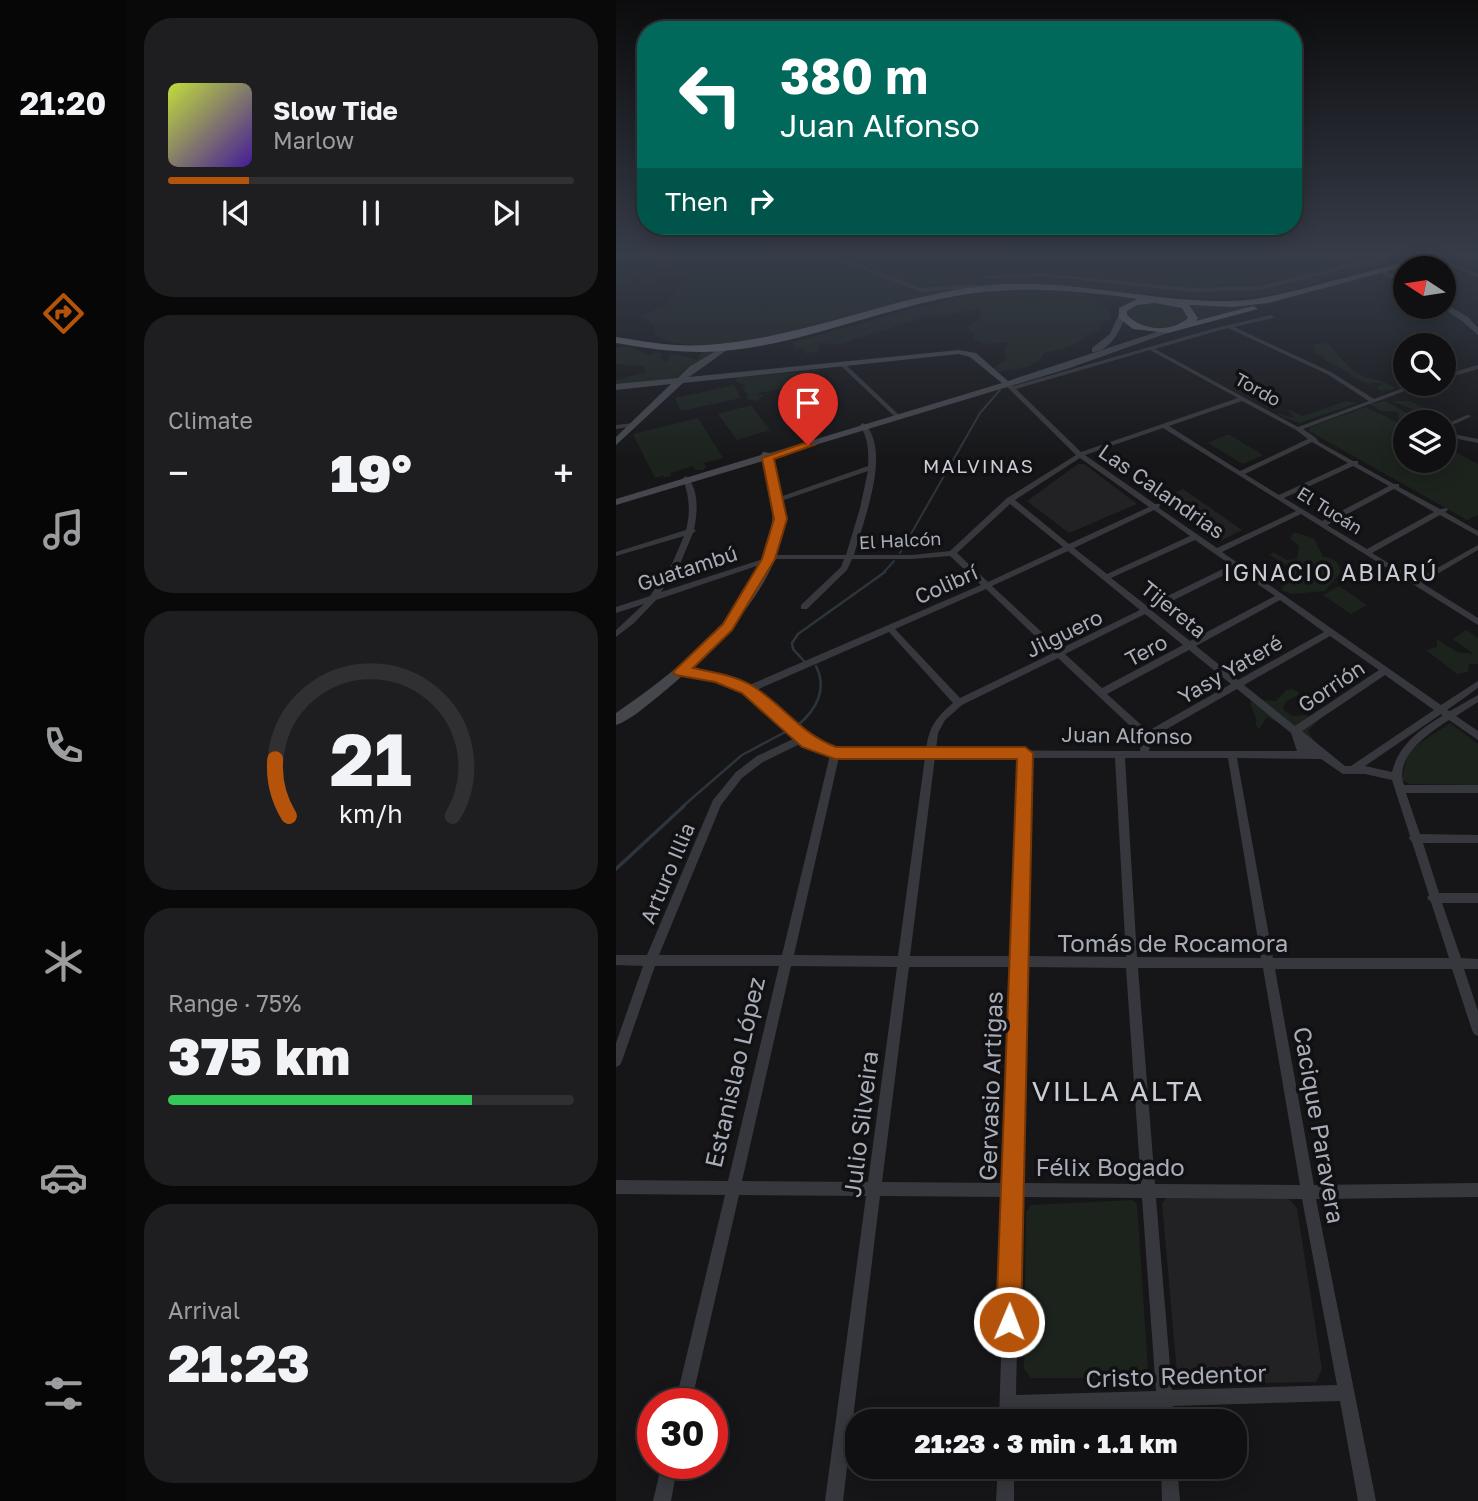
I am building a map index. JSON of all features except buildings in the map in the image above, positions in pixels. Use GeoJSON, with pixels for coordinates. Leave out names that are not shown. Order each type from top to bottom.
{"type":"FeatureCollection","features":[{"type":"Feature","properties":{"kind":"highway"},"geometry":{"type":"LineString","coordinates":[[616,340],[649,347],[724,348],[782,340],[847,322]]}},
{"type":"Feature","properties":{"kind":"highway"},"geometry":{"type":"LineString","coordinates":[[1127,322],[1141,328],[1177,328],[1210,322]]}},
{"type":"Feature","properties":{"kind":"highway"},"geometry":{"type":"LineString","coordinates":[[1177,328],[1191,322]]}},
{"type":"Feature","properties":{"kind":"main road"},"geometry":{"type":"LineString","coordinates":[[864,426],[1008,384],[1069,361],[1103,346],[1115,335],[1119,322]]}},
{"type":"Feature","properties":{"kind":"main road"},"geometry":{"type":"LineString","coordinates":[[616,500],[1008,384],[1177,328]]}},
{"type":"Feature","properties":{"kind":"main road"},"geometry":{"type":"LineString","coordinates":[[616,442],[678,381],[724,348]]}},
{"type":"Feature","properties":{"kind":"main road"},"geometry":{"type":"LineString","coordinates":[[690,349],[695,358],[692,369]]}},
{"type":"Feature","properties":{"kind":"main road"},"geometry":{"type":"LineString","coordinates":[[616,387],[967,352],[1008,384]]}},
{"type":"Feature","properties":{"kind":"main road"},"geometry":{"type":"LineString","coordinates":[[616,720],[681,672],[727,627],[768,559],[780,519],[767,456]]}},
{"type":"Feature","properties":{"kind":"street"},"geometry":{"type":"LineString","coordinates":[[1008,384],[1251,322]]}},
{"type":"Feature","properties":{"kind":"street"},"geometry":{"type":"LineString","coordinates":[[1203,324],[1214,330]]}},
{"type":"Feature","properties":{"kind":"street"},"geometry":{"type":"LineString","coordinates":[[1230,327],[1329,373],[1373,401]]}},
{"type":"Feature","properties":{"kind":"street","name":"Tordo"},"geometry":{"type":"LineString","coordinates":[[1150,348],[1298,429],[1478,534]]}},
{"type":"Feature","properties":{"kind":"street"},"geometry":{"type":"LineString","coordinates":[[842,364],[896,415]]}},
{"type":"Feature","properties":{"kind":"street"},"geometry":{"type":"LineString","coordinates":[[1456,373],[1478,367]]}},
{"type":"Feature","properties":{"kind":"street","name":"Las Calandrias"},"geometry":{"type":"LineString","coordinates":[[1008,384],[1080,455],[1157,506],[1280,597],[1478,736]]}},
{"type":"Feature","properties":{"kind":"street"},"geometry":{"type":"LineString","coordinates":[[1298,429],[1393,394]]}},
{"type":"Feature","properties":{"kind":"street","name":"El Halcón"},"geometry":{"type":"LineString","coordinates":[[768,559],[782,556],[849,558],[953,553],[1010,500],[1080,455],[1242,399]]}},
{"type":"Feature","properties":{"kind":"street"},"geometry":{"type":"LineString","coordinates":[[1456,423],[1469,416]]}},
{"type":"Feature","properties":{"kind":"street"},"geometry":{"type":"LineString","coordinates":[[616,427],[633,425]]}},
{"type":"Feature","properties":{"kind":"street"},"geometry":{"type":"LineString","coordinates":[[804,607],[844,568],[849,558],[873,467],[873,439],[864,426]]}},
{"type":"Feature","properties":{"kind":"street","name":"El Tucán"},"geometry":{"type":"LineString","coordinates":[[1164,426],[1476,618]]}},
{"type":"Feature","properties":{"kind":"street"},"geometry":{"type":"LineString","coordinates":[[1456,437],[1478,441]]}},
{"type":"Feature","properties":{"kind":"street"},"geometry":{"type":"LineString","coordinates":[[1241,472],[1314,439]]}},
{"type":"Feature","properties":{"kind":"street"},"geometry":{"type":"LineString","coordinates":[[1280,497],[1355,462]]}},
{"type":"Feature","properties":{"kind":"street"},"geometry":{"type":"LineString","coordinates":[[778,499],[873,467]]}},
{"type":"Feature","properties":{"kind":"street"},"geometry":{"type":"LineString","coordinates":[[616,634],[633,621],[650,599],[678,561],[692,531],[693,494],[687,480]]}},
{"type":"Feature","properties":{"kind":"street"},"geometry":{"type":"LineString","coordinates":[[1323,524],[1397,486]]}},
{"type":"Feature","properties":{"kind":"street","name":"Tijereta"},"geometry":{"type":"LineString","coordinates":[[1010,500],[1323,755],[1343,770],[1351,772]]}},
{"type":"Feature","properties":{"kind":"street","name":"Colibrí"},"geometry":{"type":"LineString","coordinates":[[747,690],[988,585],[1157,506]]}},
{"type":"Feature","properties":{"kind":"street"},"geometry":{"type":"LineString","coordinates":[[1217,551],[1302,511]]}},
{"type":"Feature","properties":{"kind":"street"},"geometry":{"type":"LineString","coordinates":[[1367,552],[1442,511]]}},
{"type":"Feature","properties":{"kind":"street","name":"Tordo"},"geometry":{"type":"LineString","coordinates":[[1442,511],[1478,528]]}},
{"type":"Feature","properties":{"kind":"street"},"geometry":{"type":"LineString","coordinates":[[616,554],[692,531]]}},
{"type":"Feature","properties":{"kind":"street"},"geometry":{"type":"LineString","coordinates":[[1107,577],[1197,536]]}},
{"type":"Feature","properties":{"kind":"street"},"geometry":{"type":"LineString","coordinates":[[1416,583],[1478,547]]}},
{"type":"Feature","properties":{"kind":"street"},"geometry":{"type":"LineString","coordinates":[[953,553],[1147,736],[1144,754]]}},
{"type":"Feature","properties":{"kind":"street","name":"Guatambú"},"geometry":{"type":"LineString","coordinates":[[616,610],[768,559]]}},
{"type":"Feature","properties":{"kind":"street","name":"Jilguero"},"geometry":{"type":"LineString","coordinates":[[930,753],[933,733],[942,718],[959,703],[1237,565]]}},
{"type":"Feature","properties":{"kind":"street","name":"Tero"},"geometry":{"type":"LineString","coordinates":[[1101,693],[1280,597]]}},
{"type":"Feature","properties":{"kind":"street"},"geometry":{"type":"LineString","coordinates":[[890,628],[959,703]]}},
{"type":"Feature","properties":{"kind":"street","name":"Yasy Yateré"},"geometry":{"type":"LineString","coordinates":[[1147,736],[1330,632]]}},
{"type":"Feature","properties":{"kind":"street","name":"Gorrión"},"geometry":{"type":"LineString","coordinates":[[1295,731],[1386,670]]}},
{"type":"Feature","properties":{"kind":"street","name":"Juan Alfonso"},"geometry":{"type":"LineString","coordinates":[[681,672],[718,678],[747,690],[796,731],[835,753],[1323,755]]}},
{"type":"Feature","properties":{"kind":"street"},"geometry":{"type":"LineString","coordinates":[[1351,772],[1478,684]]}},
{"type":"Feature","properties":{"kind":"street"},"geometry":{"type":"LineString","coordinates":[[1478,698],[1405,749],[1397,766],[1398,783],[1414,838],[1478,1030]]}},
{"type":"Feature","properties":{"kind":"street","name":"Arturo Illia"},"geometry":{"type":"LineString","coordinates":[[616,1061],[651,960],[717,803],[739,775],[796,731]]}},
{"type":"Feature","properties":{"kind":"street"},"geometry":{"type":"LineString","coordinates":[[1295,731],[1303,754]]}},
{"type":"Feature","properties":{"kind":"street","name":"Estanislao López"},"geometry":{"type":"LineString","coordinates":[[688,1388],[785,959],[835,753]]}},
{"type":"Feature","properties":{"kind":"street","name":"Julio Silveira"},"geometry":{"type":"LineString","coordinates":[[834,1501],[930,753]]}},
{"type":"Feature","properties":{"kind":"street","name":"Gervasio Artigas"},"geometry":{"type":"LineString","coordinates":[[1007,1409],[1025,753]]}},
{"type":"Feature","properties":{"kind":"street"},"geometry":{"type":"LineString","coordinates":[[1121,754],[1132,964],[1166,1409]]}},
{"type":"Feature","properties":{"kind":"street","name":"Cacique Paravera"},"geometry":{"type":"LineString","coordinates":[[1232,756],[1308,1192],[1367,1501]]}},
{"type":"Feature","properties":{"kind":"street"},"geometry":{"type":"LineString","coordinates":[[1351,772],[1365,770],[1398,783],[1478,789]]}},
{"type":"Feature","properties":{"kind":"street"},"geometry":{"type":"LineString","coordinates":[[1414,838],[1478,839]]}},
{"type":"Feature","properties":{"kind":"street"},"geometry":{"type":"LineString","coordinates":[[1433,898],[1478,898]]}},
{"type":"Feature","properties":{"kind":"street","name":"Tomás de Rocamora"},"geometry":{"type":"LineString","coordinates":[[616,960],[1478,964]]}},
{"type":"Feature","properties":{"kind":"street","name":"Félix Bogado"},"geometry":{"type":"LineString","coordinates":[[616,1187],[874,1186],[1308,1192],[1478,1189]]}},
{"type":"Feature","properties":{"kind":"street","name":"Cristo Redentor"},"geometry":{"type":"LineString","coordinates":[[1007,1403],[1346,1393]]}},
{"type":"Feature","properties":{"kind":"street"},"geometry":{"type":"LineString","coordinates":[[662,1501],[667,1479]]}},
{"type":"Feature","properties":{"kind":"street"},"geometry":{"type":"LineString","coordinates":[[1005,1501],[1006,1479]]}},
{"type":"Feature","properties":{"kind":"street"},"geometry":{"type":"LineString","coordinates":[[1170,1479],[1171,1501]]}},
{"type":"Feature","properties":{"kind":"shaded area"},"geometry":{"type":"Polygon","coordinates":[[[649,322],[835,322],[753,340],[711,345],[677,343],[655,334],[654,325],[649,322]]]}},
{"type":"Feature","properties":{"kind":"shaded area"},"geometry":{"type":"Polygon","coordinates":[[[866,322],[908,322],[838,345],[819,343],[818,351],[806,354],[803,348],[795,349],[793,342],[866,322]]]}},
{"type":"Feature","properties":{"kind":"shaded area"},"geometry":{"type":"Polygon","coordinates":[[[974,322],[1104,322],[1099,325],[1102,329],[1065,348],[1044,353],[1039,361],[1028,367],[998,372],[994,368],[1007,358],[1004,355],[1008,342],[985,344],[973,339],[974,334],[966,327],[974,322]]]}},
{"type":"Feature","properties":{"kind":"shaded area"},"geometry":{"type":"Polygon","coordinates":[[[1136,322],[1185,322],[1165,329],[1136,322]]]}},
{"type":"Feature","properties":{"kind":"shaded area"},"geometry":{"type":"Polygon","coordinates":[[[1326,342],[1358,374],[1386,383],[1393,389],[1381,391],[1377,387],[1383,384],[1361,381],[1327,362],[1322,355],[1316,355],[1313,345],[1326,342]]]}},
{"type":"Feature","properties":{"kind":"shaded area"},"geometry":{"type":"Polygon","coordinates":[[[628,346],[649,355],[657,352],[663,354],[660,358],[666,362],[670,357],[667,356],[672,353],[697,360],[702,351],[714,351],[701,360],[707,364],[706,367],[688,366],[676,378],[616,385],[616,380],[646,372],[643,366],[616,364],[616,348],[628,346]]]}},
{"type":"Feature","properties":{"kind":"shaded area"},"geometry":{"type":"Polygon","coordinates":[[[811,368],[819,370],[819,384],[755,394],[764,395],[757,401],[746,399],[748,396],[743,389],[745,385],[735,381],[738,377],[790,373],[811,368]]]}},
{"type":"Feature","properties":{"kind":"shaded area"},"geometry":{"type":"Polygon","coordinates":[[[734,385],[741,398],[681,411],[675,398],[734,385]]]}},
{"type":"Feature","properties":{"kind":"shaded area"},"geometry":{"type":"Polygon","coordinates":[[[1346,401],[1358,403],[1299,423],[1271,412],[1294,418],[1287,409],[1303,416],[1346,401]]]}},
{"type":"Feature","properties":{"kind":"shaded area"},"geometry":{"type":"Polygon","coordinates":[[[1385,401],[1402,410],[1380,411],[1370,404],[1385,401]]]}},
{"type":"Feature","properties":{"kind":"shaded area"},"geometry":{"type":"Polygon","coordinates":[[[1392,401],[1410,401],[1427,410],[1415,410],[1392,401]]]}},
{"type":"Feature","properties":{"kind":"shaded area"},"geometry":{"type":"Polygon","coordinates":[[[751,405],[770,430],[737,440],[718,414],[751,405]]]}},
{"type":"Feature","properties":{"kind":"shaded area"},"geometry":{"type":"Polygon","coordinates":[[[1366,407],[1393,420],[1393,473],[1456,473],[1456,452],[1478,464],[1478,515],[1467,520],[1309,431],[1310,427],[1366,407]]]}},
{"type":"Feature","properties":{"kind":"shaded area"},"geometry":{"type":"Polygon","coordinates":[[[698,418],[723,458],[703,463],[706,467],[703,470],[695,470],[693,466],[670,473],[672,476],[655,478],[633,434],[698,418]]]}},
{"type":"Feature","properties":{"kind":"shaded area"},"geometry":{"type":"Polygon","coordinates":[[[1228,434],[1263,455],[1243,464],[1208,443],[1228,434]]]}},
{"type":"Feature","properties":{"kind":"shaded area"},"geometry":{"type":"Polygon","coordinates":[[[1078,464],[1084,464],[1137,504],[1069,533],[1027,501],[1078,464]]]}},
{"type":"Feature","properties":{"kind":"shaded area"},"geometry":{"type":"Polygon","coordinates":[[[1183,489],[1242,530],[1220,541],[1161,499],[1183,489]]]}},
{"type":"Feature","properties":{"kind":"shaded area"},"geometry":{"type":"Polygon","coordinates":[[[1294,532],[1314,539],[1323,557],[1333,559],[1339,566],[1340,573],[1325,591],[1291,594],[1281,590],[1294,570],[1270,555],[1273,552],[1287,560],[1297,559],[1299,546],[1290,538],[1294,532]]]}},
{"type":"Feature","properties":{"kind":"shaded area"},"geometry":{"type":"Polygon","coordinates":[[[1339,586],[1367,605],[1351,614],[1323,595],[1339,586]]]}},
{"type":"Feature","properties":{"kind":"shaded area"},"geometry":{"type":"Polygon","coordinates":[[[1466,630],[1478,638],[1478,664],[1469,664],[1468,672],[1457,674],[1426,650],[1437,647],[1437,639],[1457,652],[1474,654],[1453,639],[1466,630]]]}},
{"type":"Feature","properties":{"kind":"shaded area"},"geometry":{"type":"Polygon","coordinates":[[[1286,690],[1299,692],[1297,696],[1286,701],[1283,709],[1292,716],[1305,715],[1318,720],[1308,731],[1314,741],[1267,717],[1259,729],[1255,724],[1257,720],[1250,704],[1252,700],[1276,701],[1286,690]]]}},
{"type":"Feature","properties":{"kind":"shaded area"},"geometry":{"type":"Polygon","coordinates":[[[1450,723],[1478,744],[1478,785],[1409,784],[1402,780],[1408,751],[1450,723]]]}},
{"type":"Feature","properties":{"kind":"shaded area"},"geometry":{"type":"Polygon","coordinates":[[[1167,1197],[1288,1198],[1297,1208],[1322,1369],[1316,1382],[1185,1384],[1177,1373],[1162,1203],[1167,1197]]]}},
{"type":"Feature","properties":{"kind":"shaded area"},"geometry":{"type":"Polygon","coordinates":[[[1132,1200],[1137,1204],[1148,1371],[1145,1378],[1031,1378],[1024,1369],[1026,1212],[1031,1205],[1132,1200]]]}},
{"type":"Feature","properties":{"kind":"waterway"},"geometry":{"type":"LineString","coordinates":[[900,553],[980,413],[1000,390]]}},
{"type":"Feature","properties":{"kind":"waterway"},"geometry":{"type":"LineString","coordinates":[[883,573],[894,561]]}},
{"type":"Feature","properties":{"kind":"waterway"},"geometry":{"type":"LineString","coordinates":[[804,661],[793,649],[792,643],[798,634],[885,572]]}},
{"type":"Feature","properties":{"kind":"waterway"},"geometry":{"type":"LineString","coordinates":[[798,725],[810,713],[818,698],[821,683],[816,666]]}},
{"type":"Feature","properties":{"kind":"waterway"},"geometry":{"type":"LineString","coordinates":[[682,807],[742,755],[787,731]]}},
{"type":"Feature","properties":{"kind":"waterway"},"geometry":{"type":"LineString","coordinates":[[616,869],[684,806]]}},
{"type":"Feature","properties":{"kind":"district","name":"MALVINAS"},"geometry":{"type":"Point","coordinates":[979,465]}},
{"type":"Feature","properties":{"kind":"district","name":"IGNACIO ABIARÚ"},"geometry":{"type":"Point","coordinates":[1331,572]}},
{"type":"Feature","properties":{"kind":"district","name":"VILLA ALTA"},"geometry":{"type":"Point","coordinates":[1118,1090]}},
{"type":"Feature","properties":{"kind":"route"},"geometry":{"type":"LineString","coordinates":[[808,445],[768,458],[780,519],[768,559],[740,610],[727,627],[681,672],[718,678],[747,690],[808,743],[835,753],[1025,753],[1009,1322]]}}]}
